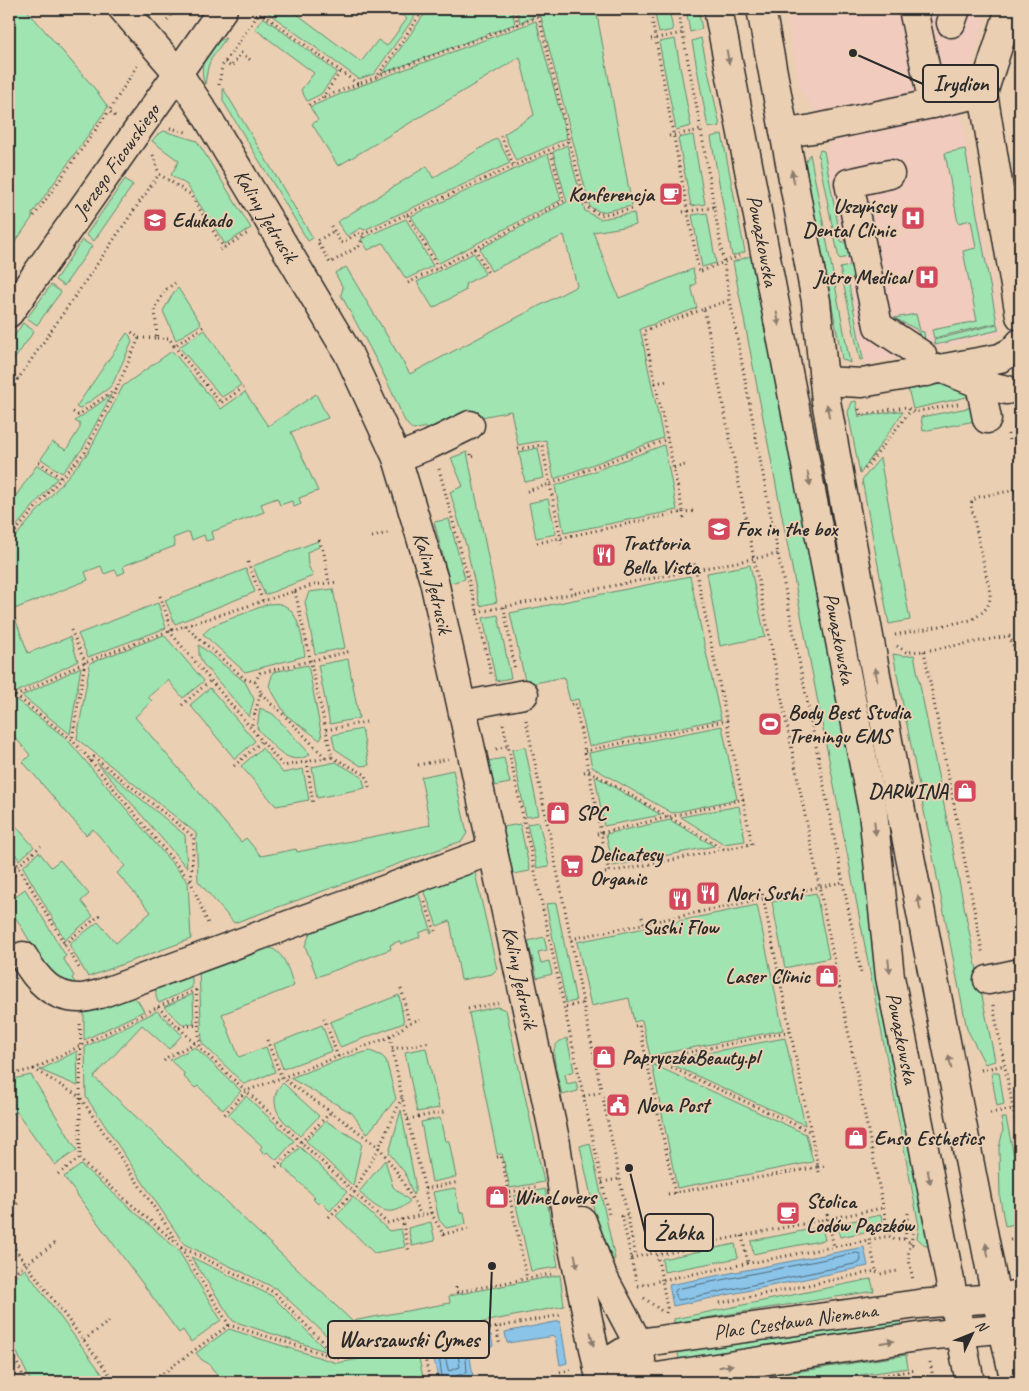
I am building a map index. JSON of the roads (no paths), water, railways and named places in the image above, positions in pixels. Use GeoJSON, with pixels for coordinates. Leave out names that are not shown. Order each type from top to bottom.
{"type":"FeatureCollection","features":[{"type":"Feature","properties":{"kind":"street","name":"Kaliny Jędrusik"},"geometry":{"type":"LineString","coordinates":[[123,9],[178,73],[206,115],[348,353],[397,458],[434,581],[462,706],[556,1144],[566,1214],[600,1375]]}},
{"type":"Feature","properties":{"kind":"street","name":"Jerzego Ficowskiego"},"geometry":{"type":"LineString","coordinates":[[9,313],[223,9]]}},
{"type":"Feature","properties":{"kind":"street","name":"Powązkowska"},"geometry":{"type":"LineString","coordinates":[[718,9],[873,812],[890,977],[970,1382]]}},
{"type":"Feature","properties":{"kind":"street","name":"Powązkowska"},"geometry":{"type":"LineString","coordinates":[[761,9],[816,301],[826,401],[897,790],[1008,1296],[1015,1382]]}},
{"type":"Feature","properties":{"kind":"street"},"geometry":{"type":"LineString","coordinates":[[913,9],[932,104]]}},
{"type":"Feature","properties":{"kind":"street"},"geometry":{"type":"LineString","coordinates":[[1010,9],[983,93],[1020,316]]}},
{"type":"Feature","properties":{"kind":"street"},"geometry":{"type":"LineString","coordinates":[[785,133],[813,129],[983,93]]}},
{"type":"Feature","properties":{"kind":"street"},"geometry":{"type":"LineString","coordinates":[[890,174],[849,182],[878,326],[922,354],[935,371],[993,405]]}},
{"type":"Feature","properties":{"kind":"street"},"geometry":{"type":"LineString","coordinates":[[824,381],[862,383],[935,371],[1000,358],[1013,351],[1020,343]]}},
{"type":"Feature","properties":{"kind":"street"},"geometry":{"type":"LineString","coordinates":[[397,458],[470,426]]}},
{"type":"Feature","properties":{"kind":"street"},"geometry":{"type":"LineString","coordinates":[[462,706],[522,694]]}},
{"type":"Feature","properties":{"kind":"street"},"geometry":{"type":"LineString","coordinates":[[23,956],[40,981],[54,992],[68,997],[83,998],[100,994],[493,850]]}},
{"type":"Feature","properties":{"kind":"street"},"geometry":{"type":"LineString","coordinates":[[988,980],[1020,974]]}},
{"type":"Feature","properties":{"kind":"street","name":"Kaliny Jędrusik"},"geometry":{"type":"LineString","coordinates":[[556,1144],[599,1267],[638,1343]]}},
{"type":"Feature","properties":{"kind":"street"},"geometry":{"type":"LineString","coordinates":[[953,1301],[1008,1296]]}},
{"type":"Feature","properties":{"kind":"street","name":"Plac Czesława Niemena"},"geometry":{"type":"LineString","coordinates":[[600,1375],[638,1343],[667,1326],[953,1301]]}},
{"type":"Feature","properties":{"kind":"street"},"geometry":{"type":"LineString","coordinates":[[960,1332],[1012,1328]]}},
{"type":"Feature","properties":{"kind":"street","name":"Plac Czesława Niemena"},"geometry":{"type":"LineString","coordinates":[[600,1375],[643,1380],[960,1332]]}},
{"type":"Feature","properties":{"kind":"street"},"geometry":{"type":"LineString","coordinates":[[638,1343],[643,1380]]}},
{"type":"Feature","properties":{"kind":"water"},"geometry":{"type":"Polygon","coordinates":[[[864,1247],[868,1266],[673,1306],[669,1285],[864,1247]]]}},
{"type":"Feature","properties":{"kind":"water"},"geometry":{"type":"Polygon","coordinates":[[[560,1321],[567,1363],[560,1365],[555,1336],[507,1343],[505,1332],[560,1321]]]}},
{"type":"Feature","properties":{"kind":"water"},"geometry":{"type":"Polygon","coordinates":[[[491,1335],[493,1346],[469,1350],[473,1377],[439,1382],[431,1347],[491,1335]]]}},
{"type":"Feature","properties":{"kind":"place","name":"Irydion"},"geometry":{"type":"Point","coordinates":[853,53]}},
{"type":"Feature","properties":{"kind":"place","name":"Konferencja"},"geometry":{"type":"Point","coordinates":[671,194]}},
{"type":"Feature","properties":{"kind":"place","name":"Uszyńscy Dental Clinic"},"geometry":{"type":"Point","coordinates":[913,218]}},
{"type":"Feature","properties":{"kind":"place","name":"Edukado"},"geometry":{"type":"Point","coordinates":[155,220]}},
{"type":"Feature","properties":{"kind":"place","name":"Jutro Medical"},"geometry":{"type":"Point","coordinates":[927,277]}},
{"type":"Feature","properties":{"kind":"place","name":"Fox in the box"},"geometry":{"type":"Point","coordinates":[719,529]}},
{"type":"Feature","properties":{"kind":"place","name":"Trattoria Bella Vista"},"geometry":{"type":"Point","coordinates":[604,555]}},
{"type":"Feature","properties":{"kind":"place","name":"Body Best Studia Treningu EMS"},"geometry":{"type":"Point","coordinates":[770,724]}},
{"type":"Feature","properties":{"kind":"place","name":"DARWINA"},"geometry":{"type":"Point","coordinates":[965,791]}},
{"type":"Feature","properties":{"kind":"place","name":"SPC"},"geometry":{"type":"Point","coordinates":[558,813]}},
{"type":"Feature","properties":{"kind":"place","name":"Delicatesy Organic"},"geometry":{"type":"Point","coordinates":[572,866]}},
{"type":"Feature","properties":{"kind":"place","name":"Nori Sushi"},"geometry":{"type":"Point","coordinates":[708,893]}},
{"type":"Feature","properties":{"kind":"place","name":"Sushi Flow"},"geometry":{"type":"Point","coordinates":[680,899]}},
{"type":"Feature","properties":{"kind":"place","name":"Laser Clinic"},"geometry":{"type":"Point","coordinates":[827,976]}},
{"type":"Feature","properties":{"kind":"place","name":"PapryczkaBeauty.pl"},"geometry":{"type":"Point","coordinates":[604,1057]}},
{"type":"Feature","properties":{"kind":"place","name":"Nova Post"},"geometry":{"type":"Point","coordinates":[618,1105]}},
{"type":"Feature","properties":{"kind":"place","name":"Enso Esthetics"},"geometry":{"type":"Point","coordinates":[856,1138]}},
{"type":"Feature","properties":{"kind":"place","name":"Żabka"},"geometry":{"type":"Point","coordinates":[629,1168]}},
{"type":"Feature","properties":{"kind":"place","name":"WineLovers"},"geometry":{"type":"Point","coordinates":[497,1197]}},
{"type":"Feature","properties":{"kind":"place","name":"Stolica Lodów Pączków"},"geometry":{"type":"Point","coordinates":[788,1213]}},
{"type":"Feature","properties":{"kind":"place","name":"Warszawski Cymes"},"geometry":{"type":"Point","coordinates":[492,1266]}}]}
